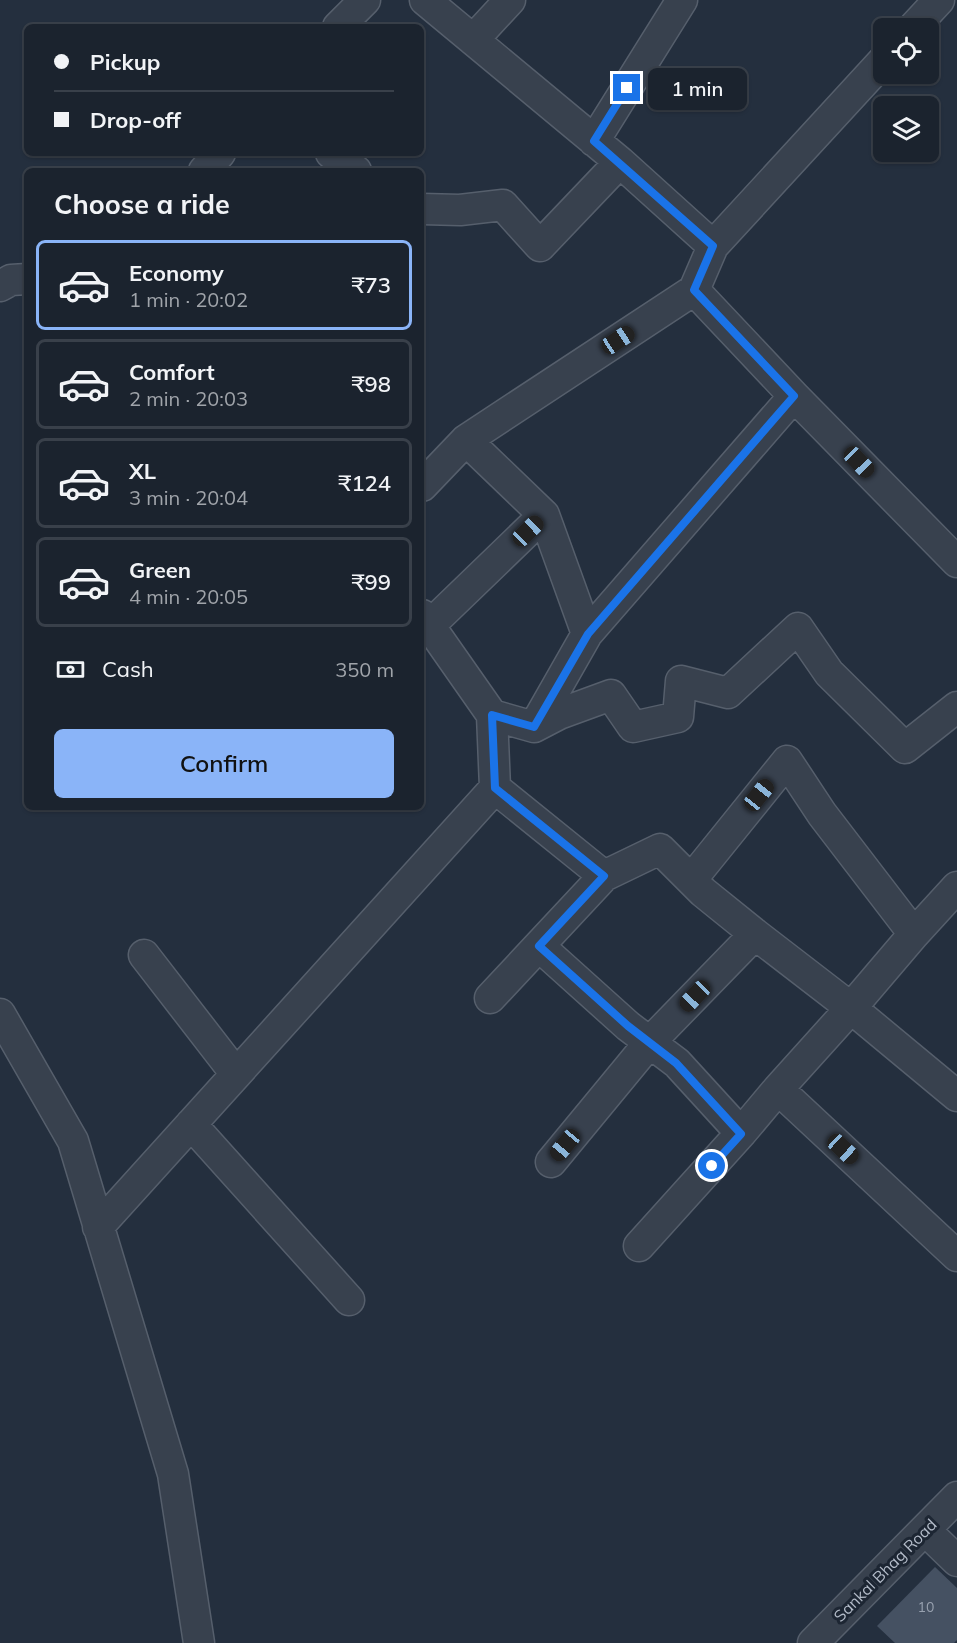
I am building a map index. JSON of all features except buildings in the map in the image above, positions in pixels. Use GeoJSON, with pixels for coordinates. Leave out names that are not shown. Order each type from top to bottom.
{"type":"FeatureCollection","features":[{"type":"Feature","properties":{"kind":"street"},"geometry":{"type":"LineString","coordinates":[[341,24],[364,0]]}},
{"type":"Feature","properties":{"kind":"street"},"geometry":{"type":"LineString","coordinates":[[424,0],[620,162],[713,246]]}},
{"type":"Feature","properties":{"kind":"street"},"geometry":{"type":"LineString","coordinates":[[473,40],[510,0]]}},
{"type":"Feature","properties":{"kind":"street"},"geometry":{"type":"LineString","coordinates":[[594,141],[682,0]]}},
{"type":"Feature","properties":{"kind":"street"},"geometry":{"type":"LineString","coordinates":[[424,484],[466,440],[694,290],[713,246],[873,72]]}},
{"type":"Feature","properties":{"kind":"street"},"geometry":{"type":"LineString","coordinates":[[207,168],[217,156]]}},
{"type":"Feature","properties":{"kind":"street"},"geometry":{"type":"LineString","coordinates":[[335,156],[352,168]]}},
{"type":"Feature","properties":{"kind":"street"},"geometry":{"type":"LineString","coordinates":[[424,209],[460,210],[503,205],[540,246],[620,162]]}},
{"type":"Feature","properties":{"kind":"street"},"geometry":{"type":"LineString","coordinates":[[0,286],[11,280],[24,279]]}},
{"type":"Feature","properties":{"kind":"street"},"geometry":{"type":"LineString","coordinates":[[694,290],[957,562]]}},
{"type":"Feature","properties":{"kind":"street"},"geometry":{"type":"LineString","coordinates":[[534,727],[588,634],[794,396]]}},
{"type":"Feature","properties":{"kind":"street"},"geometry":{"type":"LineString","coordinates":[[466,440],[544,515],[588,634]]}},
{"type":"Feature","properties":{"kind":"street"},"geometry":{"type":"LineString","coordinates":[[98,1227],[495,788],[492,715],[425,620],[544,515]]}},
{"type":"Feature","properties":{"kind":"street"},"geometry":{"type":"LineString","coordinates":[[492,715],[534,727],[559,714],[611,695],[633,728],[678,717],[681,681],[728,693],[798,628],[829,673],[905,748],[957,707]]}},
{"type":"Feature","properties":{"kind":"street"},"geometry":{"type":"LineString","coordinates":[[691,880],[786,761],[822,814],[914,934]]}},
{"type":"Feature","properties":{"kind":"street"},"geometry":{"type":"LineString","coordinates":[[495,788],[604,876]]}},
{"type":"Feature","properties":{"kind":"street"},"geometry":{"type":"LineString","coordinates":[[490,998],[604,876],[660,849],[691,880],[755,934],[851,1008],[957,1096]]}},
{"type":"Feature","properties":{"kind":"street"},"geometry":{"type":"LineString","coordinates":[[639,1246],[741,1134],[914,934],[956,890]]}},
{"type":"Feature","properties":{"kind":"street"},"geometry":{"type":"LineString","coordinates":[[550,1162],[650,1042],[755,934]]}},
{"type":"Feature","properties":{"kind":"street"},"geometry":{"type":"LineString","coordinates":[[539,946],[628,1026],[676,1063],[741,1134]]}},
{"type":"Feature","properties":{"kind":"street"},"geometry":{"type":"LineString","coordinates":[[144,955],[236,1074]]}},
{"type":"Feature","properties":{"kind":"street"},"geometry":{"type":"LineString","coordinates":[[0,1014],[73,1141],[173,1474],[199,1643]]}},
{"type":"Feature","properties":{"kind":"street"},"geometry":{"type":"LineString","coordinates":[[778,1089],[957,1256]]}},
{"type":"Feature","properties":{"kind":"street"},"geometry":{"type":"LineString","coordinates":[[191,1124],[349,1300]]}},
{"type":"Feature","properties":{"kind":"street","name":"Sankal Bhag Road"},"geometry":{"type":"LineString","coordinates":[[813,1643],[957,1497]]}},
{"type":"Feature","properties":{"kind":"street"},"geometry":{"type":"LineString","coordinates":[[926,1530],[957,1561]]}},
{"type":"Feature","properties":{"kind":"route"},"geometry":{"type":"LineString","coordinates":[[627,88],[594,141],[713,246],[694,290],[794,396],[588,634],[534,727],[492,715],[495,788],[604,876],[539,946],[628,1026],[676,1063],[741,1134],[712,1166]]}}]}
